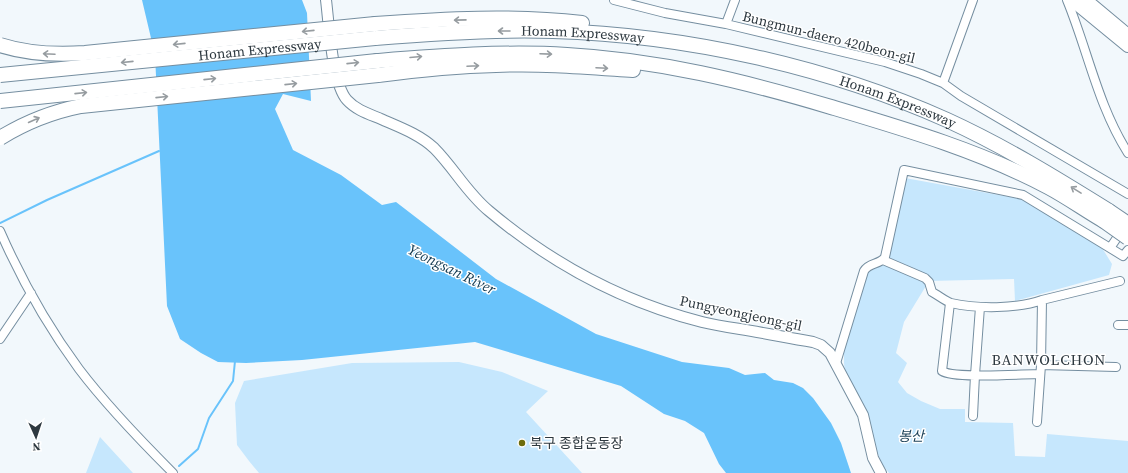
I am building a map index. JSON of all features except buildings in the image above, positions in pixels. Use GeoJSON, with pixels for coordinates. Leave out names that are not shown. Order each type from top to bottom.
{"type":"FeatureCollection","features":[{"type":"Feature","properties":{"kind":"highway"},"geometry":{"type":"LineString","coordinates":[[0,45],[38,53],[62,55],[375,31]]}},
{"type":"Feature","properties":{"kind":"highway","name":"Honam Expressway"},"geometry":{"type":"LineString","coordinates":[[0,75],[375,31],[552,31],[597,33],[674,42],[819,73],[893,98],[947,120],[1050,174],[1106,216],[1128,238]]}},
{"type":"Feature","properties":{"kind":"highway","name":"Honam Expressway"},"geometry":{"type":"LineString","coordinates":[[0,101],[378,68],[456,54],[493,53],[566,55],[633,61],[696,71],[779,91],[926,136],[976,154],[1011,169],[1106,216],[1128,223]]}},
{"type":"Feature","properties":{"kind":"highway"},"geometry":{"type":"LineString","coordinates":[[0,138],[19,126],[40,117],[61,110],[81,106],[378,68]]}},
{"type":"Feature","properties":{"kind":"main road"},"geometry":{"type":"LineString","coordinates":[[1072,0],[1128,46]]}},
{"type":"Feature","properties":{"kind":"main road"},"geometry":{"type":"LineString","coordinates":[[1086,0],[1128,35]]}},
{"type":"Feature","properties":{"kind":"street","name":"Pungyeongjeong-gil"},"geometry":{"type":"LineString","coordinates":[[326,0],[336,74],[341,91],[346,99],[363,112],[409,131],[424,139],[442,157],[473,197],[534,246],[560,263],[622,295],[657,308],[704,322],[813,342],[826,348],[863,415],[873,458],[881,473]]}},
{"type":"Feature","properties":{"kind":"street","name":"Bungmun-daero 420beon-gil"},"geometry":{"type":"LineString","coordinates":[[614,0],[665,13],[726,24],[885,62],[904,68],[943,83],[961,96],[1128,194]]}},
{"type":"Feature","properties":{"kind":"street"},"geometry":{"type":"LineString","coordinates":[[726,24],[735,0]]}},
{"type":"Feature","properties":{"kind":"street"},"geometry":{"type":"LineString","coordinates":[[943,83],[973,0]]}},
{"type":"Feature","properties":{"kind":"street"},"geometry":{"type":"LineString","coordinates":[[1067,0],[1077,24],[1098,92],[1117,135],[1128,153]]}},
{"type":"Feature","properties":{"kind":"street"},"geometry":{"type":"LineString","coordinates":[[884,260],[904,170],[1022,195],[1040,204],[1110,248],[1126,253]]}},
{"type":"Feature","properties":{"kind":"street"},"geometry":{"type":"LineString","coordinates":[[1110,248],[1128,223]]}},
{"type":"Feature","properties":{"kind":"street"},"geometry":{"type":"LineString","coordinates":[[0,231],[31,293],[63,346],[88,380],[127,425],[173,473]]}},
{"type":"Feature","properties":{"kind":"street"},"geometry":{"type":"LineString","coordinates":[[836,364],[864,271],[869,266],[884,260],[925,278],[929,282],[932,292],[950,303],[980,307],[1029,305],[1042,300],[1120,281]]}},
{"type":"Feature","properties":{"kind":"street"},"geometry":{"type":"LineString","coordinates":[[0,339],[31,293]]}},
{"type":"Feature","properties":{"kind":"street"},"geometry":{"type":"LineString","coordinates":[[1037,422],[1041,365],[1042,300]]}},
{"type":"Feature","properties":{"kind":"street"},"geometry":{"type":"LineString","coordinates":[[950,303],[942,371],[947,374],[975,375],[1040,374]]}},
{"type":"Feature","properties":{"kind":"street"},"geometry":{"type":"LineString","coordinates":[[973,416],[980,307]]}},
{"type":"Feature","properties":{"kind":"street"},"geometry":{"type":"LineString","coordinates":[[1118,324],[1128,325]]}},
{"type":"Feature","properties":{"kind":"street"},"geometry":{"type":"LineString","coordinates":[[1041,365],[1116,367]]}},
{"type":"Feature","properties":{"kind":"green space","name":"봉산"},"geometry":{"type":"Polygon","coordinates":[[[905,178],[1021,199],[1099,243],[1112,264],[1109,275],[1015,301],[1014,279],[929,281],[904,322],[896,353],[907,363],[898,382],[907,393],[940,409],[965,409],[965,422],[1013,423],[1015,456],[1045,457],[1047,434],[1128,441],[1128,473],[889,473],[882,464],[845,372],[844,351],[866,275],[875,268],[886,265],[905,178]]]}},
{"type":"Feature","properties":{"kind":"green space"},"geometry":{"type":"Polygon","coordinates":[[[459,362],[502,372],[548,391],[526,412],[582,473],[259,473],[237,445],[235,403],[244,381],[352,363],[459,362]]]}},
{"type":"Feature","properties":{"kind":"green space"},"geometry":{"type":"Polygon","coordinates":[[[100,437],[133,473],[86,473],[100,437]]]}},
{"type":"Feature","properties":{"kind":"water","name":"Yeongsan River"},"geometry":{"type":"Polygon","coordinates":[[[142,0],[302,0],[307,13],[311,101],[283,94],[275,109],[293,150],[341,175],[382,205],[396,202],[496,279],[596,334],[682,362],[729,368],[745,375],[765,373],[774,380],[793,383],[803,388],[813,398],[831,423],[841,443],[851,473],[726,473],[719,464],[704,433],[685,421],[664,414],[621,386],[475,342],[302,360],[246,363],[218,362],[180,339],[167,306],[155,55],[142,0]]]}},
{"type":"Feature","properties":{"kind":"waterway"},"geometry":{"type":"LineString","coordinates":[[0,223],[47,200],[159,151]]}},
{"type":"Feature","properties":{"kind":"waterway"},"geometry":{"type":"LineString","coordinates":[[179,466],[198,449],[209,418],[233,381],[235,361]]}},
{"type":"Feature","properties":{"kind":"place","name":"북구 종합운동장"},"geometry":{"type":"Point","coordinates":[522,443]}},
{"type":"Feature","properties":{"kind":"district","name":"BANWOLCHON"},"geometry":{"type":"Point","coordinates":[1049,359]}}]}
